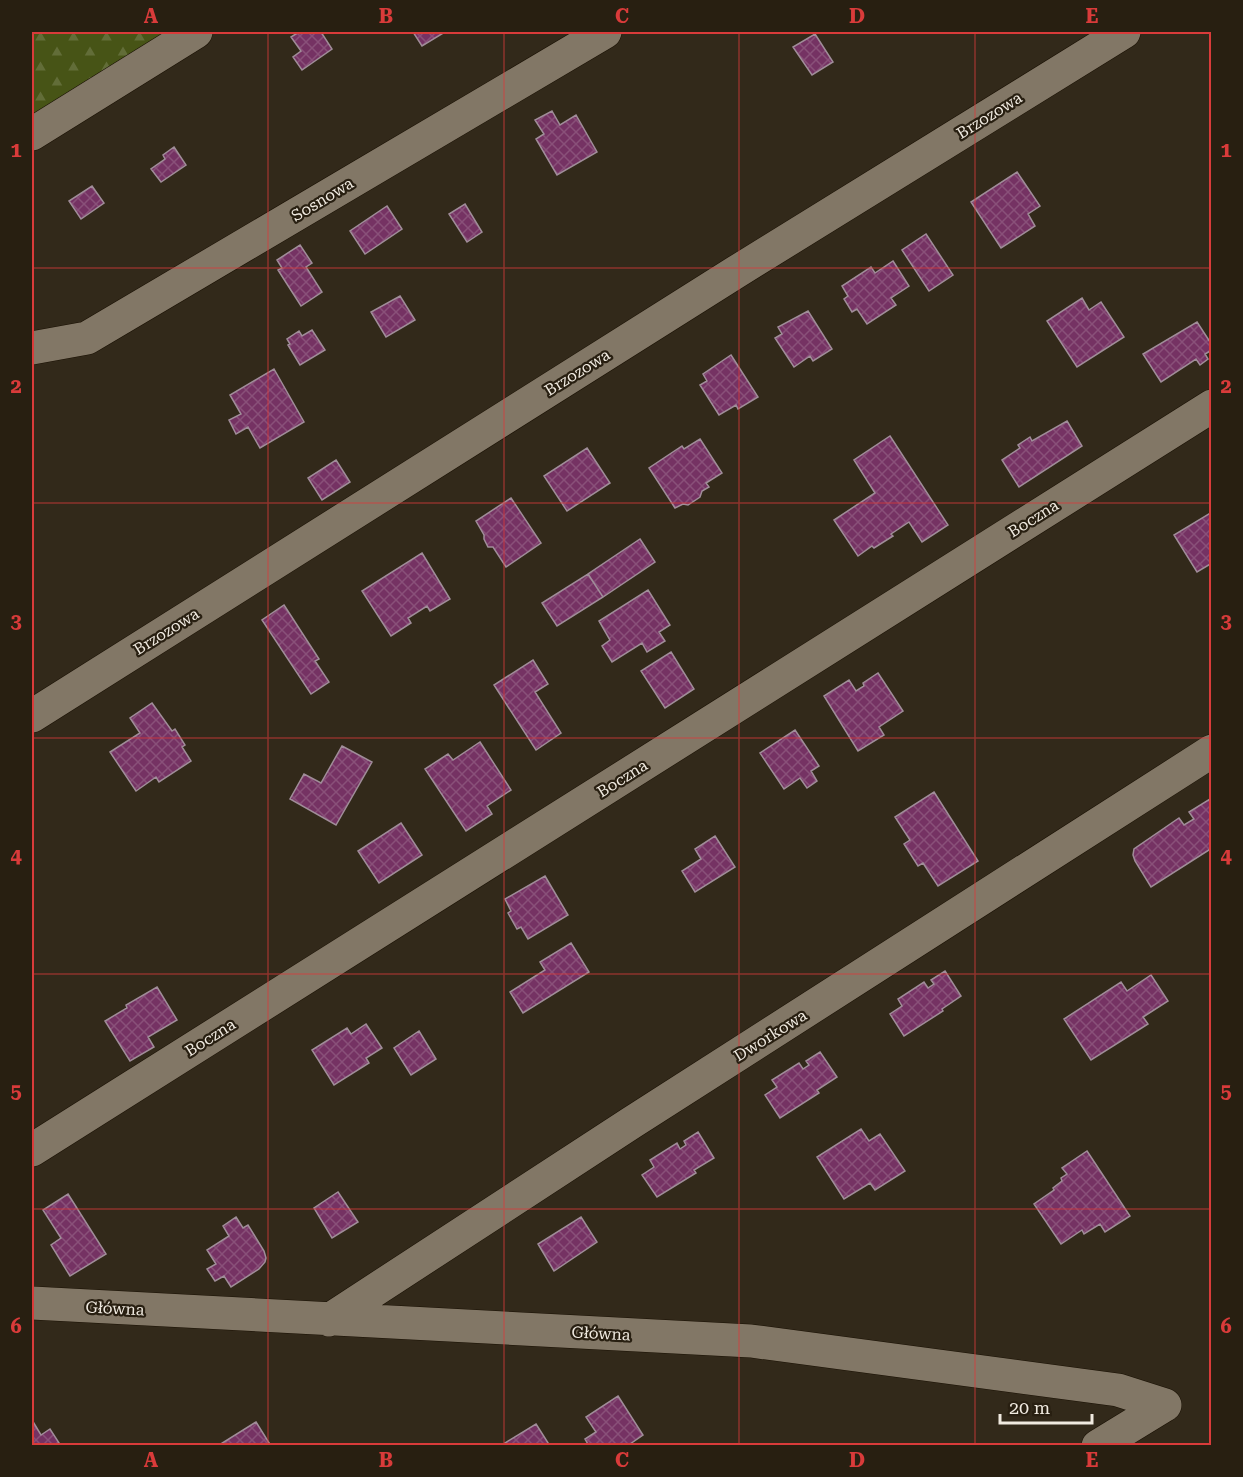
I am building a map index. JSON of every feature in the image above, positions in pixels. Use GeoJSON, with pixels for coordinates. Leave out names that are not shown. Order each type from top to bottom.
{"type":"FeatureCollection","features":[{"type":"Feature","properties":{"kind":"street"},"geometry":{"type":"LineString","coordinates":[[32,134],[196,32]]}},
{"type":"Feature","properties":{"kind":"street","name":"Sosnowa"},"geometry":{"type":"LineString","coordinates":[[32,348],[87,338],[605,32]]}},
{"type":"Feature","properties":{"kind":"street","name":"Brzozowa"},"geometry":{"type":"LineString","coordinates":[[32,716],[746,266],[1124,32]]}},
{"type":"Feature","properties":{"kind":"street","name":"Boczna"},"geometry":{"type":"LineString","coordinates":[[32,1150],[1212,406]]}},
{"type":"Feature","properties":{"kind":"street","name":"Dworkowa"},"geometry":{"type":"LineString","coordinates":[[329,1320],[631,1123],[1212,751]]}},
{"type":"Feature","properties":{"kind":"street","name":"Główna"},"geometry":{"type":"LineString","coordinates":[[32,1304],[751,1341],[1118,1390],[1165,1405],[1098,1446]]}},
{"type":"Feature","properties":{"kind":"green space"},"geometry":{"type":"Polygon","coordinates":[[[32,32],[166,32],[32,119],[32,32]]]}},
{"type":"Feature","properties":{"kind":"building"},"geometry":{"type":"Polygon","coordinates":[[[299,32],[321,32],[332,49],[302,70],[293,57],[301,51],[291,37],[299,32]]]}},
{"type":"Feature","properties":{"kind":"building"},"geometry":{"type":"Polygon","coordinates":[[[413,32],[445,32],[422,46],[413,32]]]}},
{"type":"Feature","properties":{"kind":"building"},"geometry":{"type":"Polygon","coordinates":[[[815,34],[833,62],[812,75],[793,47],[815,34]]]}},
{"type":"Feature","properties":{"kind":"building"},"geometry":{"type":"Polygon","coordinates":[[[552,111],[560,125],[576,115],[597,152],[557,175],[536,139],[544,134],[535,120],[552,111]]]}},
{"type":"Feature","properties":{"kind":"building"},"geometry":{"type":"Polygon","coordinates":[[[174,147],[186,165],[161,182],[151,169],[165,159],[163,155],[174,147]]]}},
{"type":"Feature","properties":{"kind":"building"},"geometry":{"type":"Polygon","coordinates":[[[1017,172],[1040,206],[1028,214],[1035,226],[1001,248],[971,202],[1017,172]]]}},
{"type":"Feature","properties":{"kind":"building"},"geometry":{"type":"Polygon","coordinates":[[[92,186],[104,203],[81,219],[69,201],[92,186]]]}},
{"type":"Feature","properties":{"kind":"building"},"geometry":{"type":"Polygon","coordinates":[[[465,204],[482,232],[467,242],[449,214],[465,204]]]}},
{"type":"Feature","properties":{"kind":"building"},"geometry":{"type":"Polygon","coordinates":[[[387,206],[402,229],[365,254],[350,231],[387,206]]]}},
{"type":"Feature","properties":{"kind":"building"},"geometry":{"type":"Polygon","coordinates":[[[926,234],[953,275],[929,291],[902,250],[926,234]]]}},
{"type":"Feature","properties":{"kind":"building"},"geometry":{"type":"Polygon","coordinates":[[[300,245],[312,263],[306,267],[322,292],[301,306],[278,270],[282,268],[277,260],[300,245]]]}},
{"type":"Feature","properties":{"kind":"building"},"geometry":{"type":"Polygon","coordinates":[[[893,261],[909,286],[891,298],[896,305],[867,324],[857,309],[852,312],[844,299],[848,296],[842,286],[871,267],[875,273],[893,261]]]}},
{"type":"Feature","properties":{"kind":"building"},"geometry":{"type":"Polygon","coordinates":[[[400,296],[415,320],[386,337],[371,312],[400,296]]]}},
{"type":"Feature","properties":{"kind":"building"},"geometry":{"type":"Polygon","coordinates":[[[1082,298],[1089,310],[1101,302],[1124,337],[1077,367],[1047,321],[1082,298]]]}},
{"type":"Feature","properties":{"kind":"building"},"geometry":{"type":"Polygon","coordinates":[[[808,311],[832,349],[813,361],[810,356],[794,367],[775,338],[782,334],[778,327],[808,311]]]}},
{"type":"Feature","properties":{"kind":"building"},"geometry":{"type":"Polygon","coordinates":[[[1197,322],[1212,345],[1212,350],[1205,354],[1208,359],[1200,365],[1196,359],[1161,382],[1143,354],[1197,322]]]}},
{"type":"Feature","properties":{"kind":"building"},"geometry":{"type":"Polygon","coordinates":[[[312,330],[325,350],[300,365],[287,339],[299,331],[302,336],[312,330]]]}},
{"type":"Feature","properties":{"kind":"building"},"geometry":{"type":"Polygon","coordinates":[[[731,355],[758,397],[738,409],[736,405],[719,415],[700,385],[707,381],[703,374],[731,355]]]}},
{"type":"Feature","properties":{"kind":"building"},"geometry":{"type":"Polygon","coordinates":[[[274,369],[304,422],[260,448],[248,427],[236,434],[229,420],[241,414],[230,395],[274,369]]]}},
{"type":"Feature","properties":{"kind":"building"},"geometry":{"type":"Polygon","coordinates":[[[1067,421],[1082,446],[1019,487],[1002,460],[1020,448],[1018,445],[1030,437],[1032,441],[1067,421]]]}},
{"type":"Feature","properties":{"kind":"building"},"geometry":{"type":"Polygon","coordinates":[[[890,436],[948,525],[922,542],[909,522],[891,534],[893,536],[858,556],[834,520],[875,493],[854,460],[890,436]]]}},
{"type":"Feature","properties":{"kind":"building"},"geometry":{"type":"Polygon","coordinates":[[[700,439],[722,473],[706,483],[709,487],[702,491],[700,497],[688,505],[683,504],[675,508],[649,468],[682,446],[684,449],[700,439]]]}},
{"type":"Feature","properties":{"kind":"building"},"geometry":{"type":"Polygon","coordinates":[[[587,448],[610,483],[567,511],[544,476],[587,448]]]}},
{"type":"Feature","properties":{"kind":"building"},"geometry":{"type":"Polygon","coordinates":[[[336,460],[350,482],[322,500],[308,478],[336,460]]]}},
{"type":"Feature","properties":{"kind":"building"},"geometry":{"type":"Polygon","coordinates":[[[511,498],[541,543],[506,567],[493,547],[488,547],[476,521],[511,498]]]}},
{"type":"Feature","properties":{"kind":"building"},"geometry":{"type":"Polygon","coordinates":[[[1212,512],[1212,563],[1197,572],[1174,535],[1212,512]]]}},
{"type":"Feature","properties":{"kind":"building"},"geometry":{"type":"Polygon","coordinates":[[[640,539],[655,562],[603,597],[588,574],[640,539]]]}},
{"type":"Feature","properties":{"kind":"building"},"geometry":{"type":"Polygon","coordinates":[[[422,553],[450,599],[430,611],[427,606],[408,618],[411,623],[391,636],[362,591],[422,553]]]}},
{"type":"Feature","properties":{"kind":"building"},"geometry":{"type":"Polygon","coordinates":[[[588,574],[603,597],[557,626],[542,603],[588,574]]]}},
{"type":"Feature","properties":{"kind":"building"},"geometry":{"type":"Polygon","coordinates":[[[648,590],[670,625],[659,632],[665,641],[647,652],[642,643],[612,662],[602,646],[610,640],[599,621],[648,590]]]}},
{"type":"Feature","properties":{"kind":"building"},"geometry":{"type":"Polygon","coordinates":[[[284,605],[319,659],[315,661],[329,682],[311,694],[262,620],[284,605]]]}},
{"type":"Feature","properties":{"kind":"building"},"geometry":{"type":"Polygon","coordinates":[[[671,652],[694,689],[665,708],[641,671],[671,652]]]}},
{"type":"Feature","properties":{"kind":"building"},"geometry":{"type":"Polygon","coordinates":[[[533,660],[548,684],[535,692],[561,733],[536,750],[494,685],[533,660]]]}},
{"type":"Feature","properties":{"kind":"building"},"geometry":{"type":"Polygon","coordinates":[[[878,673],[903,711],[879,727],[884,735],[858,751],[824,696],[849,680],[856,691],[878,673]]]}},
{"type":"Feature","properties":{"kind":"building"},"geometry":{"type":"Polygon","coordinates":[[[152,703],[172,731],[175,729],[191,761],[159,782],[156,777],[136,791],[110,752],[140,733],[130,718],[152,703]]]}},
{"type":"Feature","properties":{"kind":"building"},"geometry":{"type":"Polygon","coordinates":[[[795,730],[819,766],[811,771],[817,781],[807,788],[800,778],[784,789],[760,753],[795,730]]]}},
{"type":"Feature","properties":{"kind":"building"},"geometry":{"type":"Polygon","coordinates":[[[480,742],[511,790],[487,806],[492,814],[466,831],[425,769],[448,754],[453,760],[480,742]]]}},
{"type":"Feature","properties":{"kind":"building"},"geometry":{"type":"Polygon","coordinates":[[[342,746],[372,762],[336,825],[290,799],[304,774],[321,783],[342,746]]]}},
{"type":"Feature","properties":{"kind":"building"},"geometry":{"type":"Polygon","coordinates":[[[934,792],[978,861],[938,886],[923,863],[918,866],[904,844],[910,840],[895,817],[934,792]]]}},
{"type":"Feature","properties":{"kind":"building"},"geometry":{"type":"Polygon","coordinates":[[[1210,799],[1212,802],[1212,848],[1151,887],[1135,861],[1134,849],[1179,818],[1184,825],[1194,819],[1189,812],[1210,799]]]}},
{"type":"Feature","properties":{"kind":"building"},"geometry":{"type":"Polygon","coordinates":[[[401,823],[422,855],[379,883],[358,851],[401,823]]]}},
{"type":"Feature","properties":{"kind":"building"},"geometry":{"type":"Polygon","coordinates":[[[715,836],[735,867],[695,892],[682,871],[701,859],[695,849],[715,836]]]}},
{"type":"Feature","properties":{"kind":"building"},"geometry":{"type":"Polygon","coordinates":[[[545,876],[568,915],[528,939],[521,927],[517,929],[508,913],[511,911],[505,899],[545,876]]]}},
{"type":"Feature","properties":{"kind":"building"},"geometry":{"type":"Polygon","coordinates":[[[571,943],[589,972],[523,1013],[510,992],[545,970],[540,962],[571,943]]]}},
{"type":"Feature","properties":{"kind":"building"},"geometry":{"type":"Polygon","coordinates":[[[945,971],[961,996],[942,1009],[943,1011],[904,1036],[890,1014],[902,1006],[898,999],[924,982],[928,988],[934,984],[931,980],[945,971]]]}},
{"type":"Feature","properties":{"kind":"building"},"geometry":{"type":"Polygon","coordinates":[[[1151,975],[1168,1001],[1143,1017],[1148,1024],[1091,1060],[1064,1019],[1121,982],[1127,991],[1151,975]]]}},
{"type":"Feature","properties":{"kind":"building"},"geometry":{"type":"Polygon","coordinates":[[[157,987],[177,1020],[148,1037],[154,1047],[130,1061],[105,1021],[127,1008],[126,1005],[157,987]]]}},
{"type":"Feature","properties":{"kind":"building"},"geometry":{"type":"Polygon","coordinates":[[[366,1024],[382,1048],[366,1058],[369,1063],[334,1085],[312,1050],[347,1028],[351,1034],[366,1024]]]}},
{"type":"Feature","properties":{"kind":"building"},"geometry":{"type":"Polygon","coordinates":[[[419,1031],[436,1059],[411,1075],[394,1048],[419,1031]]]}},
{"type":"Feature","properties":{"kind":"building"},"geometry":{"type":"Polygon","coordinates":[[[820,1052],[837,1077],[817,1090],[819,1093],[780,1118],[765,1095],[777,1087],[772,1080],[799,1063],[803,1069],[809,1065],[806,1061],[820,1052]]]}},
{"type":"Feature","properties":{"kind":"building"},"geometry":{"type":"Polygon","coordinates":[[[861,1129],[869,1141],[880,1134],[905,1171],[875,1190],[870,1183],[844,1199],[817,1157],[861,1129]]]}},
{"type":"Feature","properties":{"kind":"building"},"geometry":{"type":"Polygon","coordinates":[[[698,1132],[714,1158],[694,1170],[696,1173],[657,1197],[642,1175],[654,1167],[650,1160],[677,1143],[680,1149],[686,1145],[684,1141],[698,1132]]]}},
{"type":"Feature","properties":{"kind":"building"},"geometry":{"type":"Polygon","coordinates":[[[1087,1151],[1130,1216],[1105,1232],[1100,1224],[1084,1234],[1082,1230],[1061,1244],[1034,1204],[1054,1190],[1053,1188],[1062,1181],[1061,1178],[1067,1174],[1062,1168],[1087,1151]]]}},
{"type":"Feature","properties":{"kind":"building"},"geometry":{"type":"Polygon","coordinates":[[[338,1192],[358,1222],[332,1238],[314,1208],[338,1192]]]}},
{"type":"Feature","properties":{"kind":"building"},"geometry":{"type":"Polygon","coordinates":[[[68,1194],[106,1254],[70,1276],[51,1245],[61,1238],[43,1210],[68,1194]]]}},
{"type":"Feature","properties":{"kind":"building"},"geometry":{"type":"Polygon","coordinates":[[[236,1217],[243,1228],[248,1225],[266,1258],[259,1269],[231,1287],[224,1276],[215,1281],[207,1269],[216,1264],[207,1250],[229,1236],[223,1226],[236,1217]]]}},
{"type":"Feature","properties":{"kind":"building"},"geometry":{"type":"Polygon","coordinates":[[[581,1217],[597,1242],[554,1271],[538,1244],[581,1217]]]}},
{"type":"Feature","properties":{"kind":"building"},"geometry":{"type":"Polygon","coordinates":[[[618,1396],[643,1435],[627,1446],[589,1446],[585,1439],[596,1432],[586,1417],[618,1396]]]}},
{"type":"Feature","properties":{"kind":"building"},"geometry":{"type":"Polygon","coordinates":[[[32,1420],[41,1435],[50,1429],[61,1446],[32,1446],[32,1420]]]}},
{"type":"Feature","properties":{"kind":"building"},"geometry":{"type":"Polygon","coordinates":[[[256,1422],[271,1446],[219,1445],[256,1422]]]}},
{"type":"Feature","properties":{"kind":"building"},"geometry":{"type":"Polygon","coordinates":[[[536,1424],[550,1446],[500,1446],[536,1424]]]}}]}
